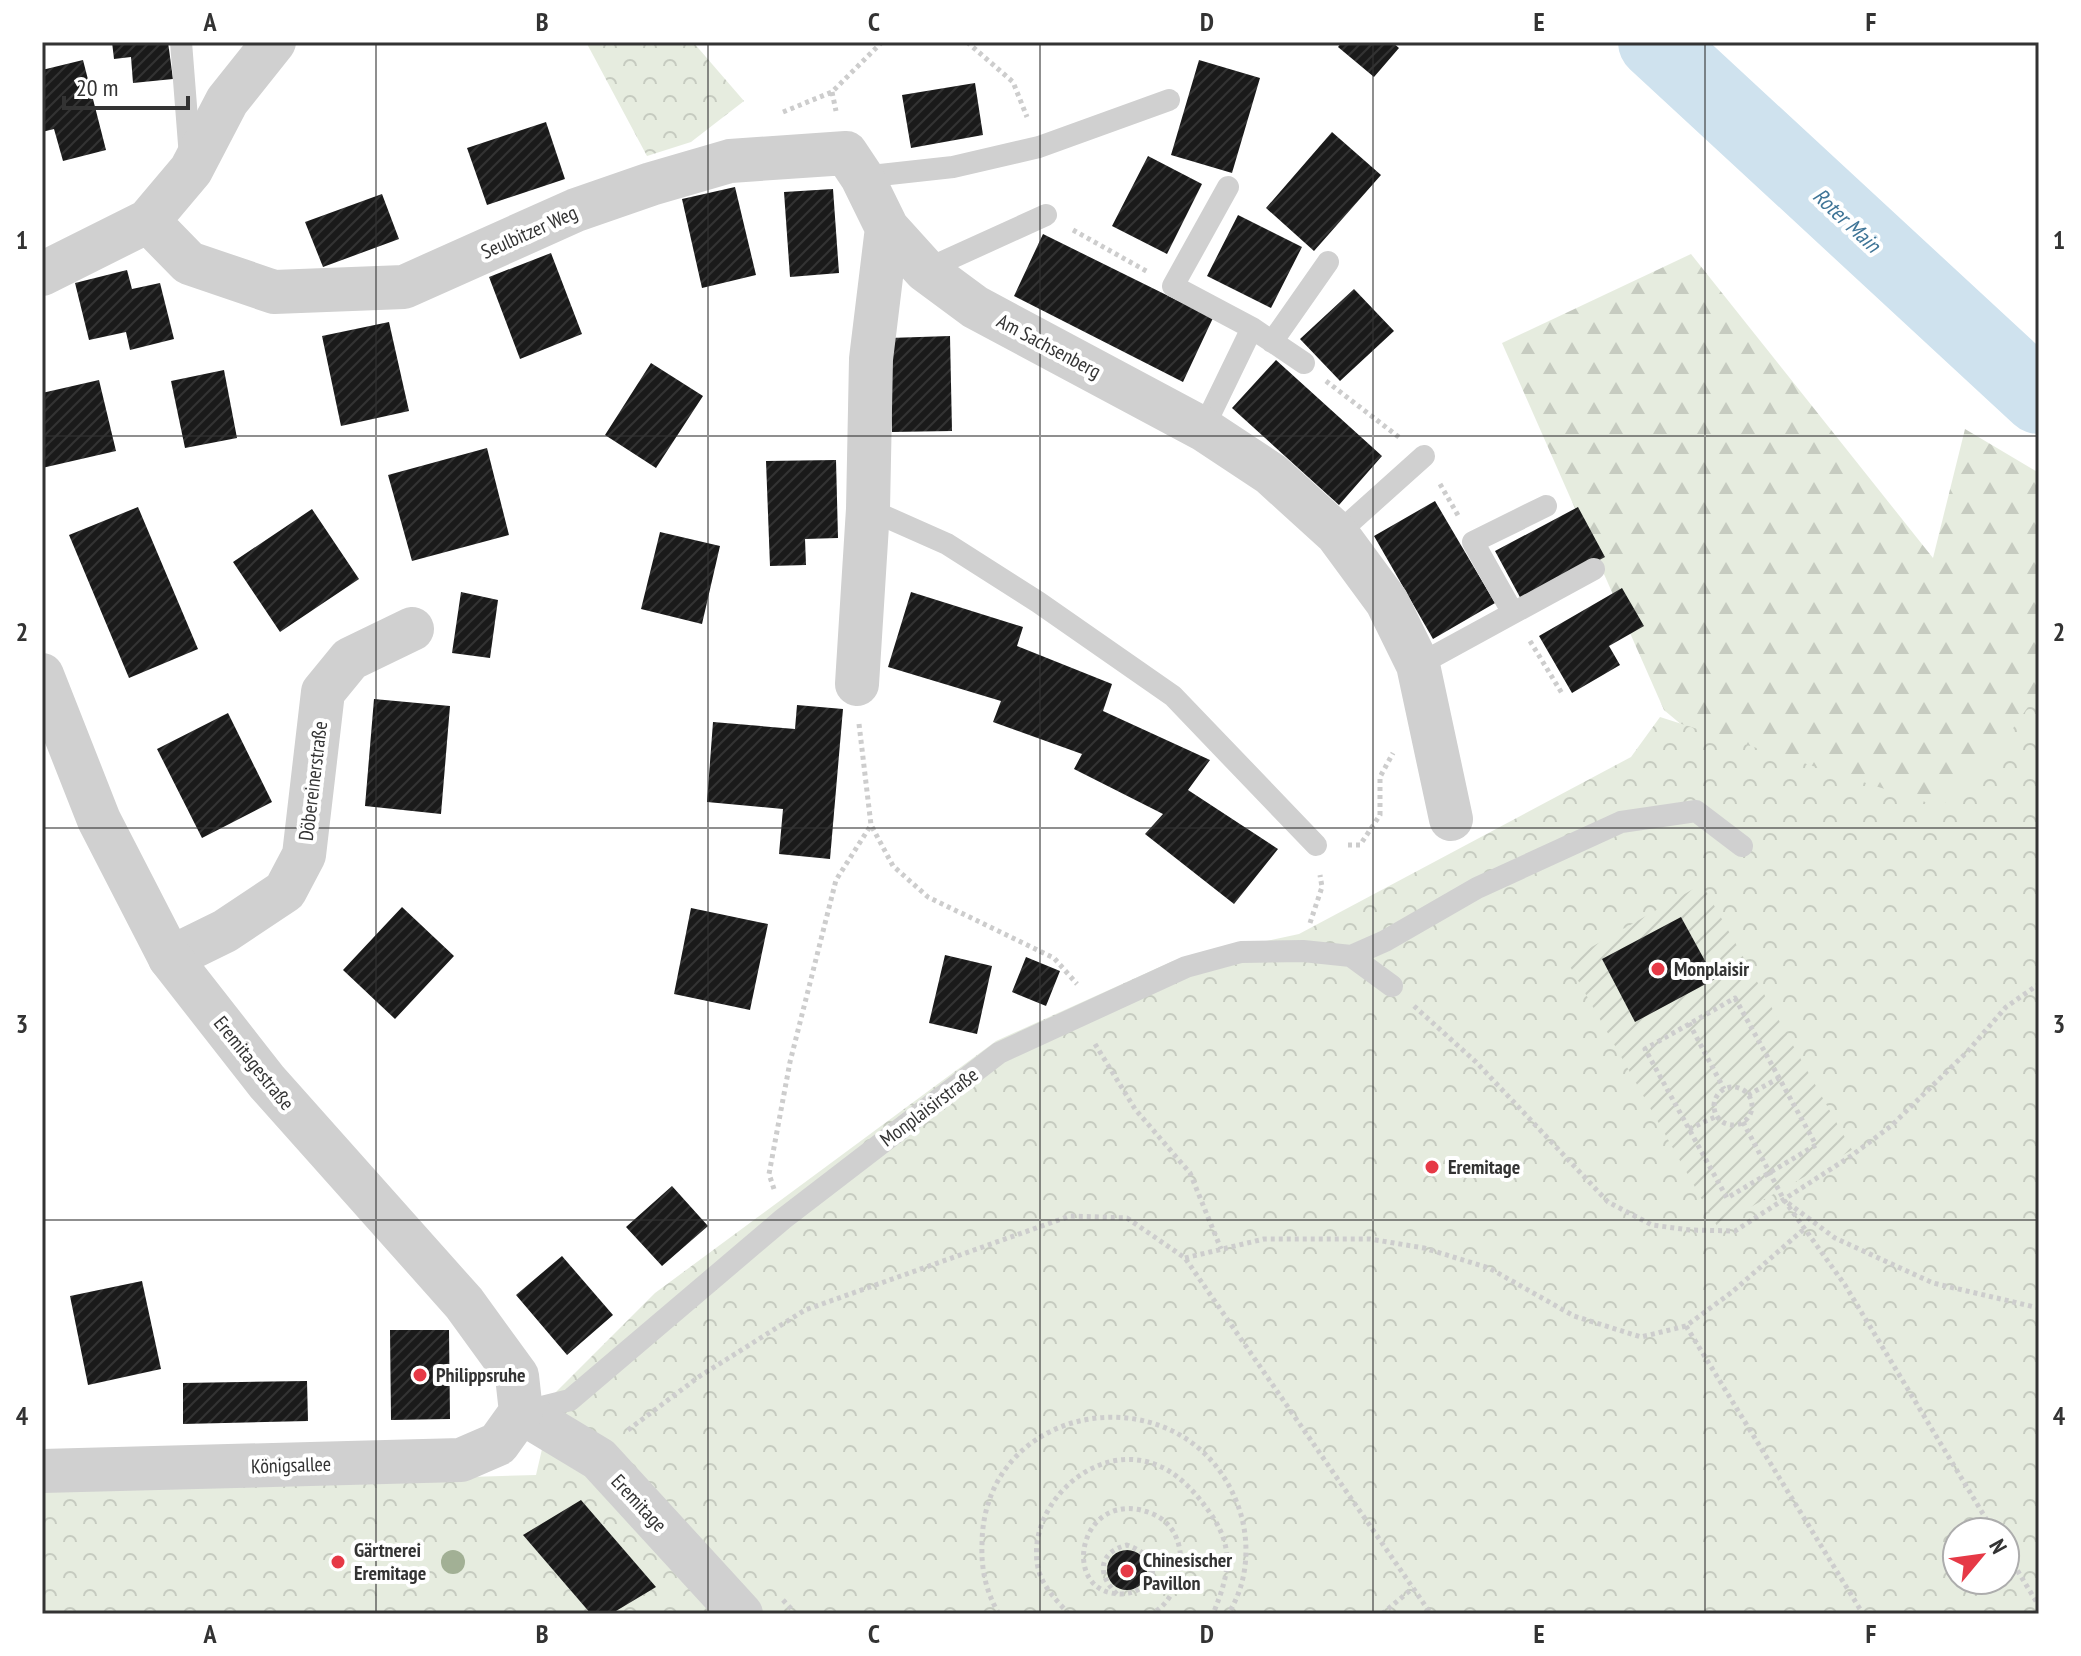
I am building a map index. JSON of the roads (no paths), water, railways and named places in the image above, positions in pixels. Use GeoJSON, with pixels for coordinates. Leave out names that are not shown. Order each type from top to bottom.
{"type":"FeatureCollection","features":[{"type":"Feature","properties":{"kind":"street"},"geometry":{"type":"LineString","coordinates":[[42,274],[148,221],[191,170],[227,101],[274,42]]}},
{"type":"Feature","properties":{"kind":"street","name":"Seulbitzer Weg"},"geometry":{"type":"LineString","coordinates":[[148,221],[189,263],[274,292],[404,287],[576,210],[730,161],[846,153],[862,177],[887,228]]}},
{"type":"Feature","properties":{"kind":"street"},"geometry":{"type":"LineString","coordinates":[[857,684],[868,509],[871,359],[887,228]]}},
{"type":"Feature","properties":{"kind":"street","name":"Am Sachsenberg"},"geometry":{"type":"LineString","coordinates":[[887,228],[925,270],[975,307],[1203,429],[1271,474],[1337,534],[1387,602],[1418,665],[1451,819]]}},
{"type":"Feature","properties":{"kind":"street","name":"Döbereinerstraße"},"geometry":{"type":"LineString","coordinates":[[170,958],[225,931],[285,891],[304,855],[323,692],[350,659],[412,629]]}},
{"type":"Feature","properties":{"kind":"street","name":"Eremitagestraße"},"geometry":{"type":"LineString","coordinates":[[42,675],[99,820],[170,958],[267,1082],[464,1303],[517,1376],[521,1412]]}},
{"type":"Feature","properties":{"kind":"street","name":"Eremitage"},"geometry":{"type":"LineString","coordinates":[[521,1412],[599,1459],[741,1614]]}},
{"type":"Feature","properties":{"kind":"street","name":"Königsallee"},"geometry":{"type":"LineString","coordinates":[[42,1471],[461,1460],[498,1444],[521,1412]]}},
{"type":"Feature","properties":{"kind":"lane"},"geometry":{"type":"LineString","coordinates":[[181,42],[191,170]]}},
{"type":"Feature","properties":{"kind":"lane"},"geometry":{"type":"LineString","coordinates":[[862,177],[953,167],[1039,147],[1169,100]]}},
{"type":"Feature","properties":{"kind":"lane"},"geometry":{"type":"LineString","coordinates":[[1228,187],[1173,286],[1252,328],[1304,363]]}},
{"type":"Feature","properties":{"kind":"lane"},"geometry":{"type":"LineString","coordinates":[[925,270],[1046,215]]}},
{"type":"Feature","properties":{"kind":"lane"},"geometry":{"type":"LineString","coordinates":[[1272,342],[1328,262]]}},
{"type":"Feature","properties":{"kind":"lane"},"geometry":{"type":"LineString","coordinates":[[1203,429],[1252,328]]}},
{"type":"Feature","properties":{"kind":"lane"},"geometry":{"type":"LineString","coordinates":[[1337,534],[1424,456]]}},
{"type":"Feature","properties":{"kind":"lane"},"geometry":{"type":"LineString","coordinates":[[1513,613],[1473,542],[1546,506]]}},
{"type":"Feature","properties":{"kind":"lane"},"geometry":{"type":"LineString","coordinates":[[868,509],[947,544],[1038,602],[1173,696],[1316,845]]}},
{"type":"Feature","properties":{"kind":"lane"},"geometry":{"type":"LineString","coordinates":[[1418,665],[1594,569]]}},
{"type":"Feature","properties":{"kind":"lane"},"geometry":{"type":"LineString","coordinates":[[1351,956],[1385,941],[1477,888],[1621,822],[1696,811],[1742,846]]}},
{"type":"Feature","properties":{"kind":"lane","name":"Monplaisirstraße"},"geometry":{"type":"LineString","coordinates":[[521,1412],[570,1400],[783,1219],[999,1053],[1186,967],[1241,952],[1303,951],[1351,956]]}},
{"type":"Feature","properties":{"kind":"lane"},"geometry":{"type":"LineString","coordinates":[[1351,956],[1392,986]]}},
{"type":"Feature","properties":{"kind":"waterway","name":"Roter Main"},"geometry":{"type":"LineString","coordinates":[[1655,42],[2039,397]]}},
{"type":"Feature","properties":{"kind":"place","name":"Monplaisir"},"geometry":{"type":"Point","coordinates":[1658,969]}},
{"type":"Feature","properties":{"kind":"place","name":"Eremitage"},"geometry":{"type":"Point","coordinates":[1432,1167]}},
{"type":"Feature","properties":{"kind":"place","name":"Philippsruhe"},"geometry":{"type":"Point","coordinates":[420,1375]}},
{"type":"Feature","properties":{"kind":"place","name":"Gärtnerei Eremitage"},"geometry":{"type":"Point","coordinates":[338,1562]}},
{"type":"Feature","properties":{"kind":"place","name":"Chinesischer Pavillon"},"geometry":{"type":"Point","coordinates":[1127,1571]}}]}
